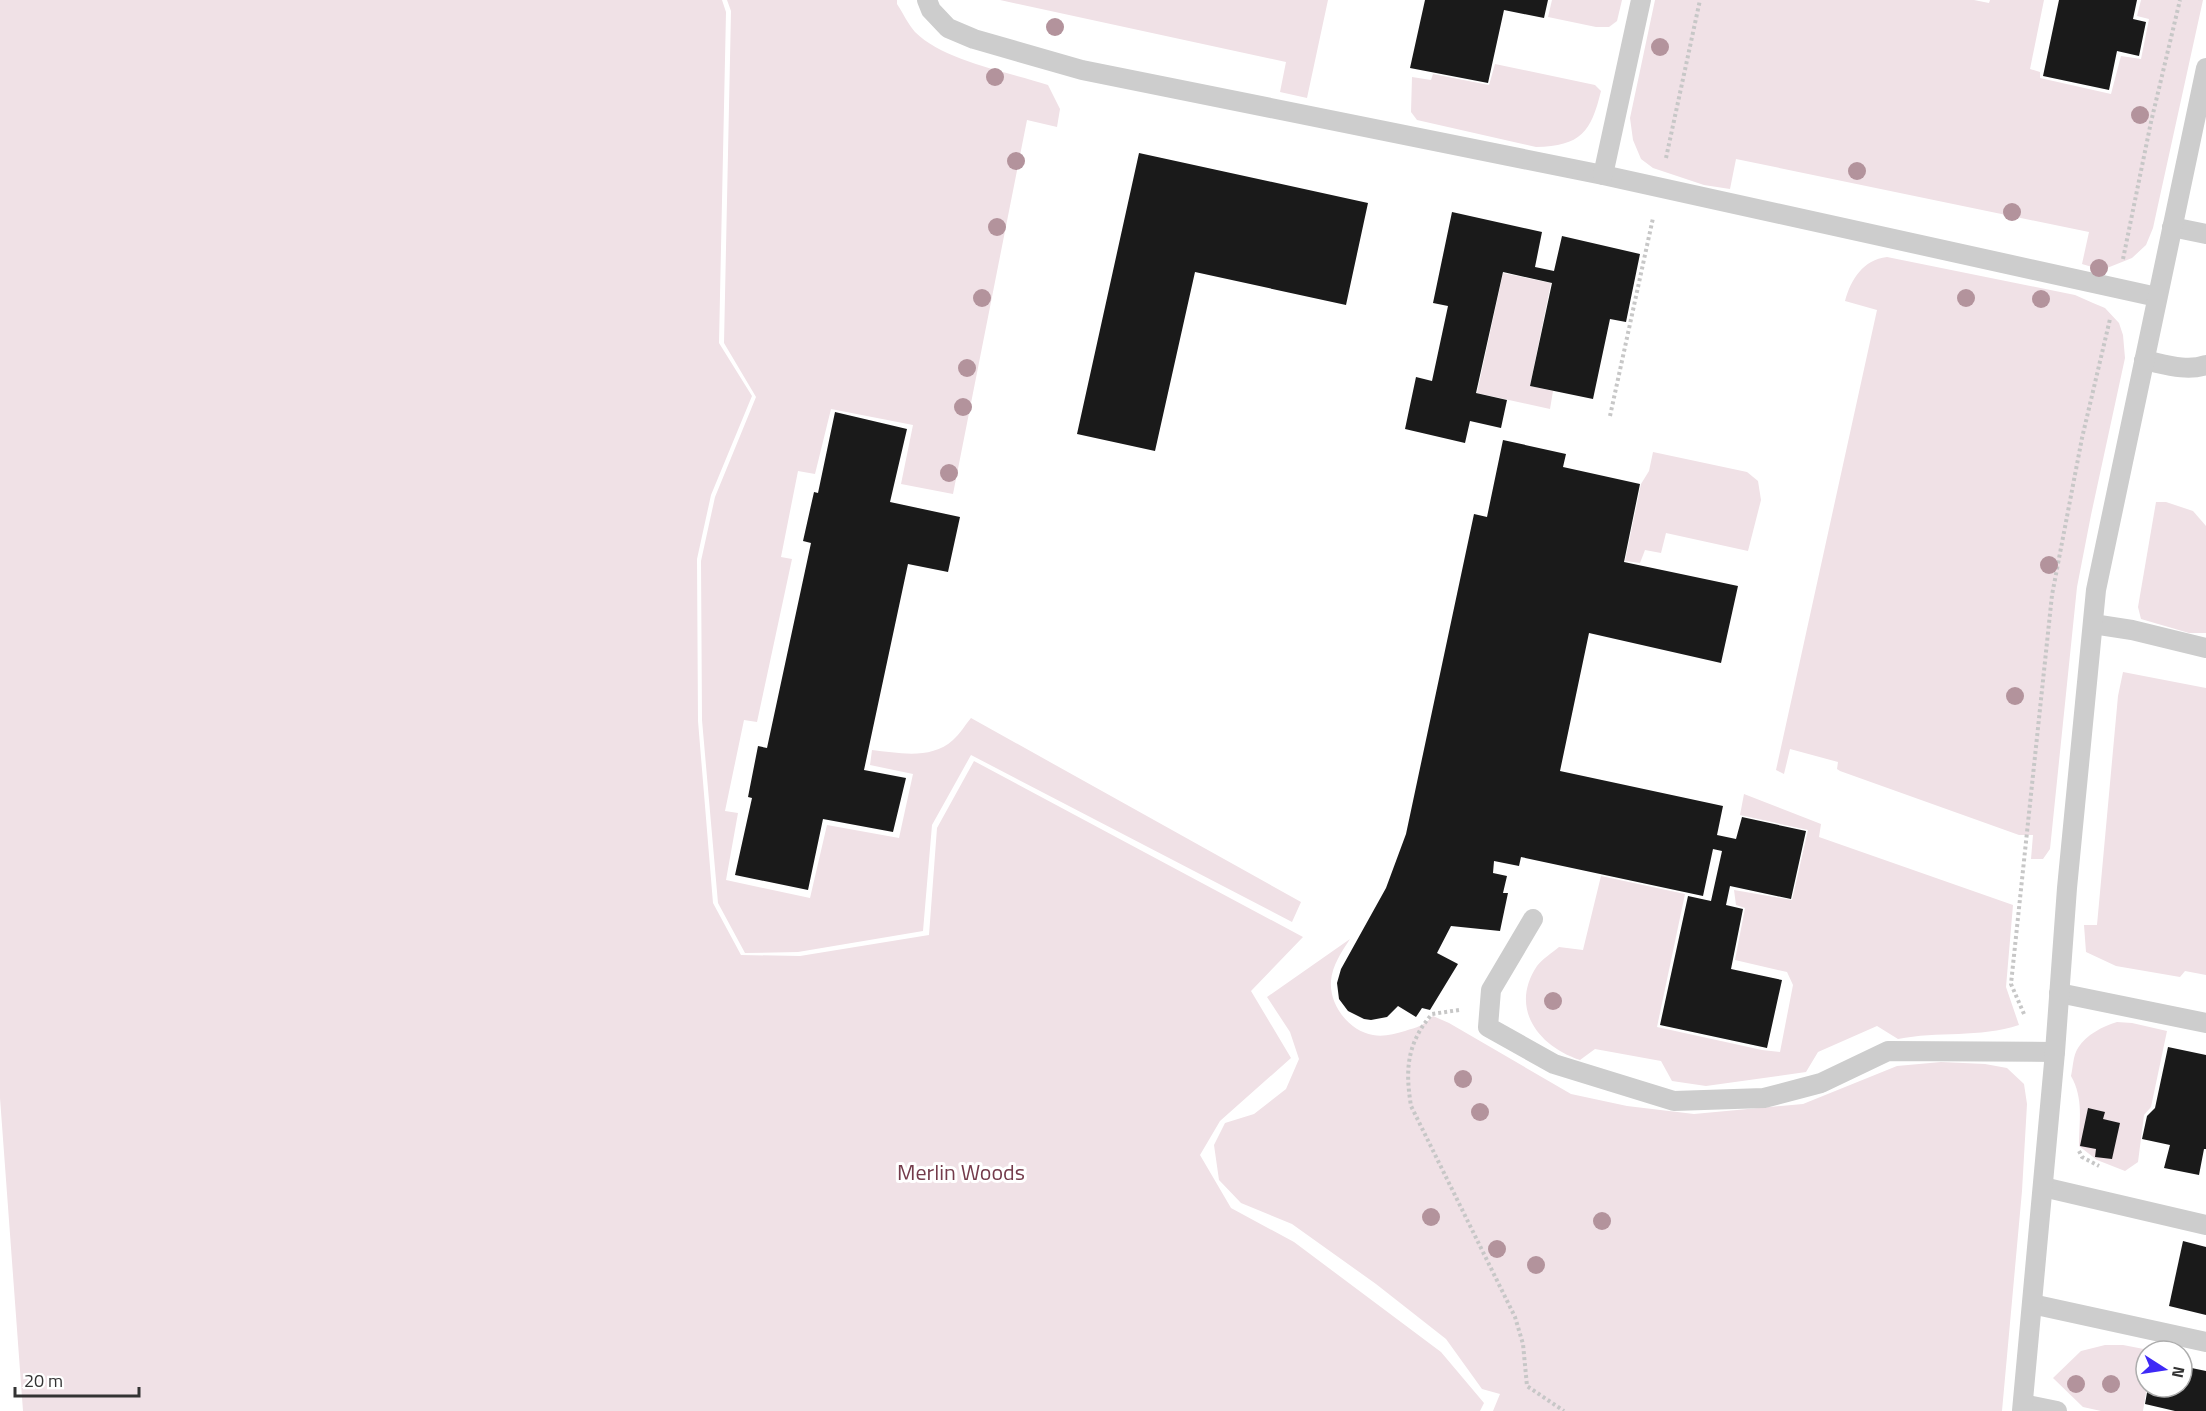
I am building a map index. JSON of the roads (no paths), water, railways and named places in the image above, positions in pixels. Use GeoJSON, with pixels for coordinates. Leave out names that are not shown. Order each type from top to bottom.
{"type":"FeatureCollection","features":[{"type":"Feature","properties":{"kind":"lane"},"geometry":{"type":"LineString","coordinates":[[927,0],[931,10],[948,28],[974,39],[1082,70],[1603,175],[2157,297]]}},
{"type":"Feature","properties":{"kind":"lane"},"geometry":{"type":"LineString","coordinates":[[1603,175],[1641,0]]}},
{"type":"Feature","properties":{"kind":"lane"},"geometry":{"type":"LineString","coordinates":[[2057,1411],[2022,1407],[2096,590],[2206,68]]}},
{"type":"Feature","properties":{"kind":"lane"},"geometry":{"type":"LineString","coordinates":[[2172,226],[2206,234]]}},
{"type":"Feature","properties":{"kind":"lane"},"geometry":{"type":"LineString","coordinates":[[2144,360],[2178,367],[2199,368],[2206,365]]}},
{"type":"Feature","properties":{"kind":"lane"},"geometry":{"type":"LineString","coordinates":[[2093,624],[2132,630],[2206,648]]}},
{"type":"Feature","properties":{"kind":"lane"},"geometry":{"type":"LineString","coordinates":[[1533,919],[1491,990],[1488,1027],[1554,1064],[1674,1101],[1764,1098],[1821,1083],[1888,1051],[2055,1052]]}},
{"type":"Feature","properties":{"kind":"lane"},"geometry":{"type":"LineString","coordinates":[[2058,993],[2206,1023]]}},
{"type":"Feature","properties":{"kind":"lane"},"geometry":{"type":"LineString","coordinates":[[2043,1187],[2206,1225]]}},
{"type":"Feature","properties":{"kind":"lane"},"geometry":{"type":"LineString","coordinates":[[2032,1304],[2206,1342]]}},
{"type":"Feature","properties":{"kind":"park label","name":"Merlin Woods"},"geometry":{"type":"Point","coordinates":[961,1172]}}]}
